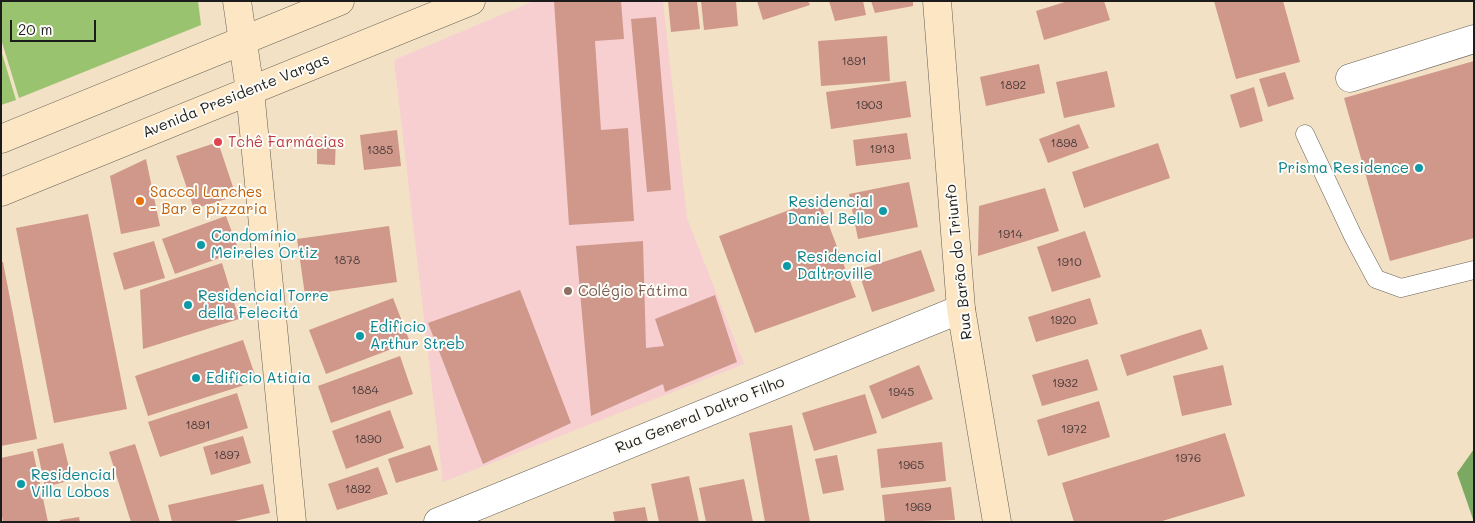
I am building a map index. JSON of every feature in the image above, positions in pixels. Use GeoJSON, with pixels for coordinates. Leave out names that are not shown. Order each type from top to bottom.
{"type":"FeatureCollection","features":[{"type":"Feature","properties":{"kind":"street"},"geometry":{"type":"LineString","coordinates":[[237,1],[250,91],[292,522]]}},
{"type":"Feature","properties":{"kind":"street"},"geometry":{"type":"LineString","coordinates":[[1,139],[340,1]]}},
{"type":"Feature","properties":{"kind":"street","name":"Avenida Presidente Vargas"},"geometry":{"type":"LineString","coordinates":[[1,192],[470,1]]}},
{"type":"Feature","properties":{"kind":"street","name":"Rua Barão do Triunfo"},"geometry":{"type":"LineString","coordinates":[[936,1],[961,309],[997,522]]}},
{"type":"Feature","properties":{"kind":"street"},"geometry":{"type":"LineString","coordinates":[[1350,78],[1474,39]]}},
{"type":"Feature","properties":{"kind":"street","name":"Rua General Daltro Filho"},"geometry":{"type":"LineString","coordinates":[[438,522],[961,309]]}},
{"type":"Feature","properties":{"kind":"lane"},"geometry":{"type":"LineString","coordinates":[[1305,134],[1376,279],[1400,288],[1474,270]]}},
{"type":"Feature","properties":{"kind":"shaded area","name":"Colégio Fátima"},"geometry":{"type":"Polygon","coordinates":[[[534,1],[663,1],[687,218],[744,364],[443,482],[394,60],[534,1]]]}},
{"type":"Feature","properties":{"kind":"green space"},"geometry":{"type":"Polygon","coordinates":[[[1,1],[198,1],[201,25],[19,98],[1,39],[1,1]]]}},
{"type":"Feature","properties":{"kind":"green space"},"geometry":{"type":"Polygon","coordinates":[[[1,50],[16,100],[1,105],[1,50]]]}},
{"type":"Feature","properties":{"kind":"green space"},"geometry":{"type":"Polygon","coordinates":[[[1474,449],[1474,522],[1457,473],[1474,449]]]}},
{"type":"Feature","properties":{"kind":"building"},"geometry":{"type":"Polygon","coordinates":[[[554,1],[621,1],[624,39],[595,41],[601,130],[628,128],[634,221],[569,225],[554,1]]]}},
{"type":"Feature","properties":{"kind":"building"},"geometry":{"type":"Polygon","coordinates":[[[668,1],[697,1],[700,29],[671,32],[668,1]]]}},
{"type":"Feature","properties":{"kind":"building"},"geometry":{"type":"Polygon","coordinates":[[[701,1],[736,1],[738,26],[704,30],[701,1]]]}},
{"type":"Feature","properties":{"kind":"building"},"geometry":{"type":"Polygon","coordinates":[[[757,1],[808,1],[810,5],[763,20],[757,1]]]}},
{"type":"Feature","properties":{"kind":"building"},"geometry":{"type":"Polygon","coordinates":[[[829,1],[863,1],[866,15],[835,21],[829,1]]]}},
{"type":"Feature","properties":{"kind":"building"},"geometry":{"type":"Polygon","coordinates":[[[871,1],[913,1],[913,6],[875,13],[871,1]]]}},
{"type":"Feature","properties":{"kind":"building"},"geometry":{"type":"Polygon","coordinates":[[[1068,1],[1104,1],[1110,20],[1044,40],[1036,11],[1068,1]]]}},
{"type":"Feature","properties":{"kind":"building"},"geometry":{"type":"Polygon","coordinates":[[[1214,1],[1283,1],[1300,62],[1236,79],[1214,1]]]}},
{"type":"Feature","properties":{"kind":"building"},"geometry":{"type":"Polygon","coordinates":[[[656,17],[671,190],[647,192],[631,19],[656,17]]]}},
{"type":"Feature","properties":{"kind":"building"},"geometry":{"type":"Polygon","coordinates":[[[887,36],[890,81],[821,86],[818,41],[887,36]]]}},
{"type":"Feature","properties":{"kind":"building","name":"Prisma Residence"},"geometry":{"type":"Polygon","coordinates":[[[1474,61],[1474,238],[1390,261],[1344,98],[1474,61]]]}},
{"type":"Feature","properties":{"kind":"building"},"geometry":{"type":"Polygon","coordinates":[[[1039,64],[1045,93],[986,106],[980,77],[1039,64]]]}},
{"type":"Feature","properties":{"kind":"building"},"geometry":{"type":"Polygon","coordinates":[[[1107,71],[1115,107],[1064,118],[1056,82],[1107,71]]]}},
{"type":"Feature","properties":{"kind":"building"},"geometry":{"type":"Polygon","coordinates":[[[1285,72],[1294,99],[1268,107],[1259,79],[1285,72]]]}},
{"type":"Feature","properties":{"kind":"building"},"geometry":{"type":"Polygon","coordinates":[[[906,81],[911,117],[831,129],[826,92],[906,81]]]}},
{"type":"Feature","properties":{"kind":"building"},"geometry":{"type":"Polygon","coordinates":[[[1254,87],[1263,121],[1240,128],[1230,95],[1254,87]]]}},
{"type":"Feature","properties":{"kind":"building"},"geometry":{"type":"Polygon","coordinates":[[[1079,124],[1089,148],[1048,163],[1039,139],[1079,124]]]}},
{"type":"Feature","properties":{"kind":"building"},"geometry":{"type":"Polygon","coordinates":[[[397,130],[401,166],[364,170],[360,135],[397,130]]]}},
{"type":"Feature","properties":{"kind":"building"},"geometry":{"type":"Polygon","coordinates":[[[907,133],[911,159],[856,166],[853,140],[907,133]]]}},
{"type":"Feature","properties":{"kind":"building"},"geometry":{"type":"Polygon","coordinates":[[[317,137],[336,138],[335,165],[317,164],[317,137]]]}},
{"type":"Feature","properties":{"kind":"building"},"geometry":{"type":"Polygon","coordinates":[[[218,142],[236,196],[194,209],[176,156],[218,142]]]}},
{"type":"Feature","properties":{"kind":"building"},"geometry":{"type":"Polygon","coordinates":[[[1158,143],[1170,178],[1084,208],[1072,172],[1158,143]]]}},
{"type":"Feature","properties":{"kind":"building"},"geometry":{"type":"Polygon","coordinates":[[[146,159],[160,226],[121,234],[110,176],[146,159]]]}},
{"type":"Feature","properties":{"kind":"building","name":"Residencial Daniel Bello"},"geometry":{"type":"Polygon","coordinates":[[[909,182],[918,227],[858,239],[849,194],[909,182]]]}},
{"type":"Feature","properties":{"kind":"building"},"geometry":{"type":"Polygon","coordinates":[[[1045,188],[1059,231],[978,256],[979,206],[1045,188]]]}},
{"type":"Feature","properties":{"kind":"building","name":"Residencial Daltroville"},"geometry":{"type":"Polygon","coordinates":[[[819,199],[856,297],[755,333],[719,236],[819,199]]]}},
{"type":"Feature","properties":{"kind":"building"},"geometry":{"type":"Polygon","coordinates":[[[88,214],[127,409],[54,423],[16,228],[88,214]]]}},
{"type":"Feature","properties":{"kind":"building","name":"Condomínio Meireles Ortiz"},"geometry":{"type":"Polygon","coordinates":[[[226,216],[239,251],[175,274],[162,239],[226,216]]]}},
{"type":"Feature","properties":{"kind":"building"},"geometry":{"type":"Polygon","coordinates":[[[389,226],[397,282],[305,295],[297,239],[389,226]]]}},
{"type":"Feature","properties":{"kind":"building"},"geometry":{"type":"Polygon","coordinates":[[[1085,231],[1101,277],[1052,292],[1037,247],[1085,231]]]}},
{"type":"Feature","properties":{"kind":"building"},"geometry":{"type":"Polygon","coordinates":[[[154,241],[165,278],[124,290],[113,253],[154,241]]]}},
{"type":"Feature","properties":{"kind":"building"},"geometry":{"type":"Polygon","coordinates":[[[643,241],[646,348],[664,346],[655,319],[715,295],[737,362],[665,392],[663,384],[591,416],[576,246],[643,241]]]}},
{"type":"Feature","properties":{"kind":"building"},"geometry":{"type":"Polygon","coordinates":[[[921,250],[935,291],[872,312],[858,270],[921,250]]]}},
{"type":"Feature","properties":{"kind":"building"},"geometry":{"type":"Polygon","coordinates":[[[1,262],[3,262],[37,439],[1,446],[1,262]]]}},
{"type":"Feature","properties":{"kind":"building","name":"Residencial Torre della Felecitá"},"geometry":{"type":"Polygon","coordinates":[[[222,263],[239,319],[143,349],[140,290],[222,263]]]}},
{"type":"Feature","properties":{"kind":"building"},"geometry":{"type":"Polygon","coordinates":[[[520,290],[571,423],[483,464],[428,323],[520,290]]]}},
{"type":"Feature","properties":{"kind":"building","name":"Edifício Arthur Streb"},"geometry":{"type":"Polygon","coordinates":[[[393,298],[410,342],[326,374],[309,330],[393,298]]]}},
{"type":"Feature","properties":{"kind":"building"},"geometry":{"type":"Polygon","coordinates":[[[1090,298],[1098,324],[1036,342],[1028,317],[1090,298]]]}},
{"type":"Feature","properties":{"kind":"building"},"geometry":{"type":"Polygon","coordinates":[[[1201,329],[1208,349],[1127,376],[1120,355],[1201,329]]]}},
{"type":"Feature","properties":{"kind":"building","name":"Edifício Atiaia"},"geometry":{"type":"Polygon","coordinates":[[[243,340],[257,381],[148,416],[135,376],[243,340]]]}},
{"type":"Feature","properties":{"kind":"building"},"geometry":{"type":"Polygon","coordinates":[[[400,356],[413,394],[331,423],[318,386],[400,356]]]}},
{"type":"Feature","properties":{"kind":"building"},"geometry":{"type":"Polygon","coordinates":[[[1088,359],[1098,390],[1042,406],[1032,375],[1088,359]]]}},
{"type":"Feature","properties":{"kind":"building"},"geometry":{"type":"Polygon","coordinates":[[[919,365],[933,399],[882,419],[869,386],[919,365]]]}},
{"type":"Feature","properties":{"kind":"building"},"geometry":{"type":"Polygon","coordinates":[[[1223,365],[1232,405],[1182,416],[1173,376],[1223,365]]]}},
{"type":"Feature","properties":{"kind":"building"},"geometry":{"type":"Polygon","coordinates":[[[237,393],[248,428],[160,457],[148,422],[237,393]]]}},
{"type":"Feature","properties":{"kind":"building"},"geometry":{"type":"Polygon","coordinates":[[[865,394],[877,433],[814,451],[802,413],[865,394]]]}},
{"type":"Feature","properties":{"kind":"building"},"geometry":{"type":"Polygon","coordinates":[[[1099,401],[1110,437],[1048,456],[1037,420],[1099,401]]]}},
{"type":"Feature","properties":{"kind":"building"},"geometry":{"type":"Polygon","coordinates":[[[390,410],[404,448],[346,469],[332,431],[390,410]]]}},
{"type":"Feature","properties":{"kind":"building"},"geometry":{"type":"Polygon","coordinates":[[[792,425],[810,522],[765,522],[749,433],[792,425]]]}},
{"type":"Feature","properties":{"kind":"building"},"geometry":{"type":"Polygon","coordinates":[[[1225,433],[1245,496],[1159,522],[1074,522],[1062,483],[1225,433]]]}},
{"type":"Feature","properties":{"kind":"building"},"geometry":{"type":"Polygon","coordinates":[[[243,436],[251,463],[211,475],[203,447],[243,436]]]}},
{"type":"Feature","properties":{"kind":"building"},"geometry":{"type":"Polygon","coordinates":[[[942,442],[946,481],[881,488],[877,449],[942,442]]]}},
{"type":"Feature","properties":{"kind":"building"},"geometry":{"type":"Polygon","coordinates":[[[63,443],[72,480],[45,487],[37,449],[63,443]]]}},
{"type":"Feature","properties":{"kind":"building"},"geometry":{"type":"Polygon","coordinates":[[[135,444],[160,522],[131,522],[109,452],[135,444]]]}},
{"type":"Feature","properties":{"kind":"building"},"geometry":{"type":"Polygon","coordinates":[[[430,445],[438,470],[396,483],[388,459],[430,445]]]}},
{"type":"Feature","properties":{"kind":"building","name":"Residencial Villa Lobos"},"geometry":{"type":"Polygon","coordinates":[[[33,451],[48,522],[3,522],[1,511],[1,458],[33,451]]]}},
{"type":"Feature","properties":{"kind":"building"},"geometry":{"type":"Polygon","coordinates":[[[837,455],[844,490],[823,494],[815,459],[837,455]]]}},
{"type":"Feature","properties":{"kind":"building"},"geometry":{"type":"Polygon","coordinates":[[[378,467],[388,494],[337,510],[328,484],[378,467]]]}},
{"type":"Feature","properties":{"kind":"building"},"geometry":{"type":"Polygon","coordinates":[[[689,476],[699,522],[659,522],[651,484],[689,476]]]}},
{"type":"Feature","properties":{"kind":"building"},"geometry":{"type":"Polygon","coordinates":[[[744,479],[753,522],[706,522],[699,488],[744,479]]]}},
{"type":"Feature","properties":{"kind":"building"},"geometry":{"type":"Polygon","coordinates":[[[263,484],[270,513],[230,522],[172,522],[168,505],[263,484]]]}},
{"type":"Feature","properties":{"kind":"building"},"geometry":{"type":"Polygon","coordinates":[[[951,487],[955,520],[885,522],[882,495],[951,487]]]}},
{"type":"Feature","properties":{"kind":"building"},"geometry":{"type":"Polygon","coordinates":[[[645,507],[648,522],[615,522],[613,512],[645,507]]]}},
{"type":"Feature","properties":{"kind":"building"},"geometry":{"type":"Polygon","coordinates":[[[79,517],[80,522],[60,522],[60,520],[79,517]]]}},
{"type":"Feature","properties":{"kind":"place","name":"Tchê Farmácias"},"geometry":{"type":"Point","coordinates":[218,142]}},
{"type":"Feature","properties":{"kind":"place","name":"Prisma Residence"},"geometry":{"type":"Point","coordinates":[1419,168]}},
{"type":"Feature","properties":{"kind":"place","name":"Saccol Lanches - Bar e pizzaria"},"geometry":{"type":"Point","coordinates":[140,201]}},
{"type":"Feature","properties":{"kind":"place","name":"Residencial Daniel Bello"},"geometry":{"type":"Point","coordinates":[883,211]}},
{"type":"Feature","properties":{"kind":"place","name":"Condomínio Meireles Ortiz"},"geometry":{"type":"Point","coordinates":[201,245]}},
{"type":"Feature","properties":{"kind":"place","name":"Residencial Daltroville"},"geometry":{"type":"Point","coordinates":[787,266]}},
{"type":"Feature","properties":{"kind":"place","name":"Colégio Fátima"},"geometry":{"type":"Point","coordinates":[568,291]}},
{"type":"Feature","properties":{"kind":"place","name":"Residencial Torre della Felecitá"},"geometry":{"type":"Point","coordinates":[188,305]}},
{"type":"Feature","properties":{"kind":"place","name":"Edifício Arthur Streb"},"geometry":{"type":"Point","coordinates":[360,336]}},
{"type":"Feature","properties":{"kind":"place","name":"Edifício Atiaia"},"geometry":{"type":"Point","coordinates":[196,378]}},
{"type":"Feature","properties":{"kind":"place","name":"Residencial Villa Lobos"},"geometry":{"type":"Point","coordinates":[21,484]}}]}
